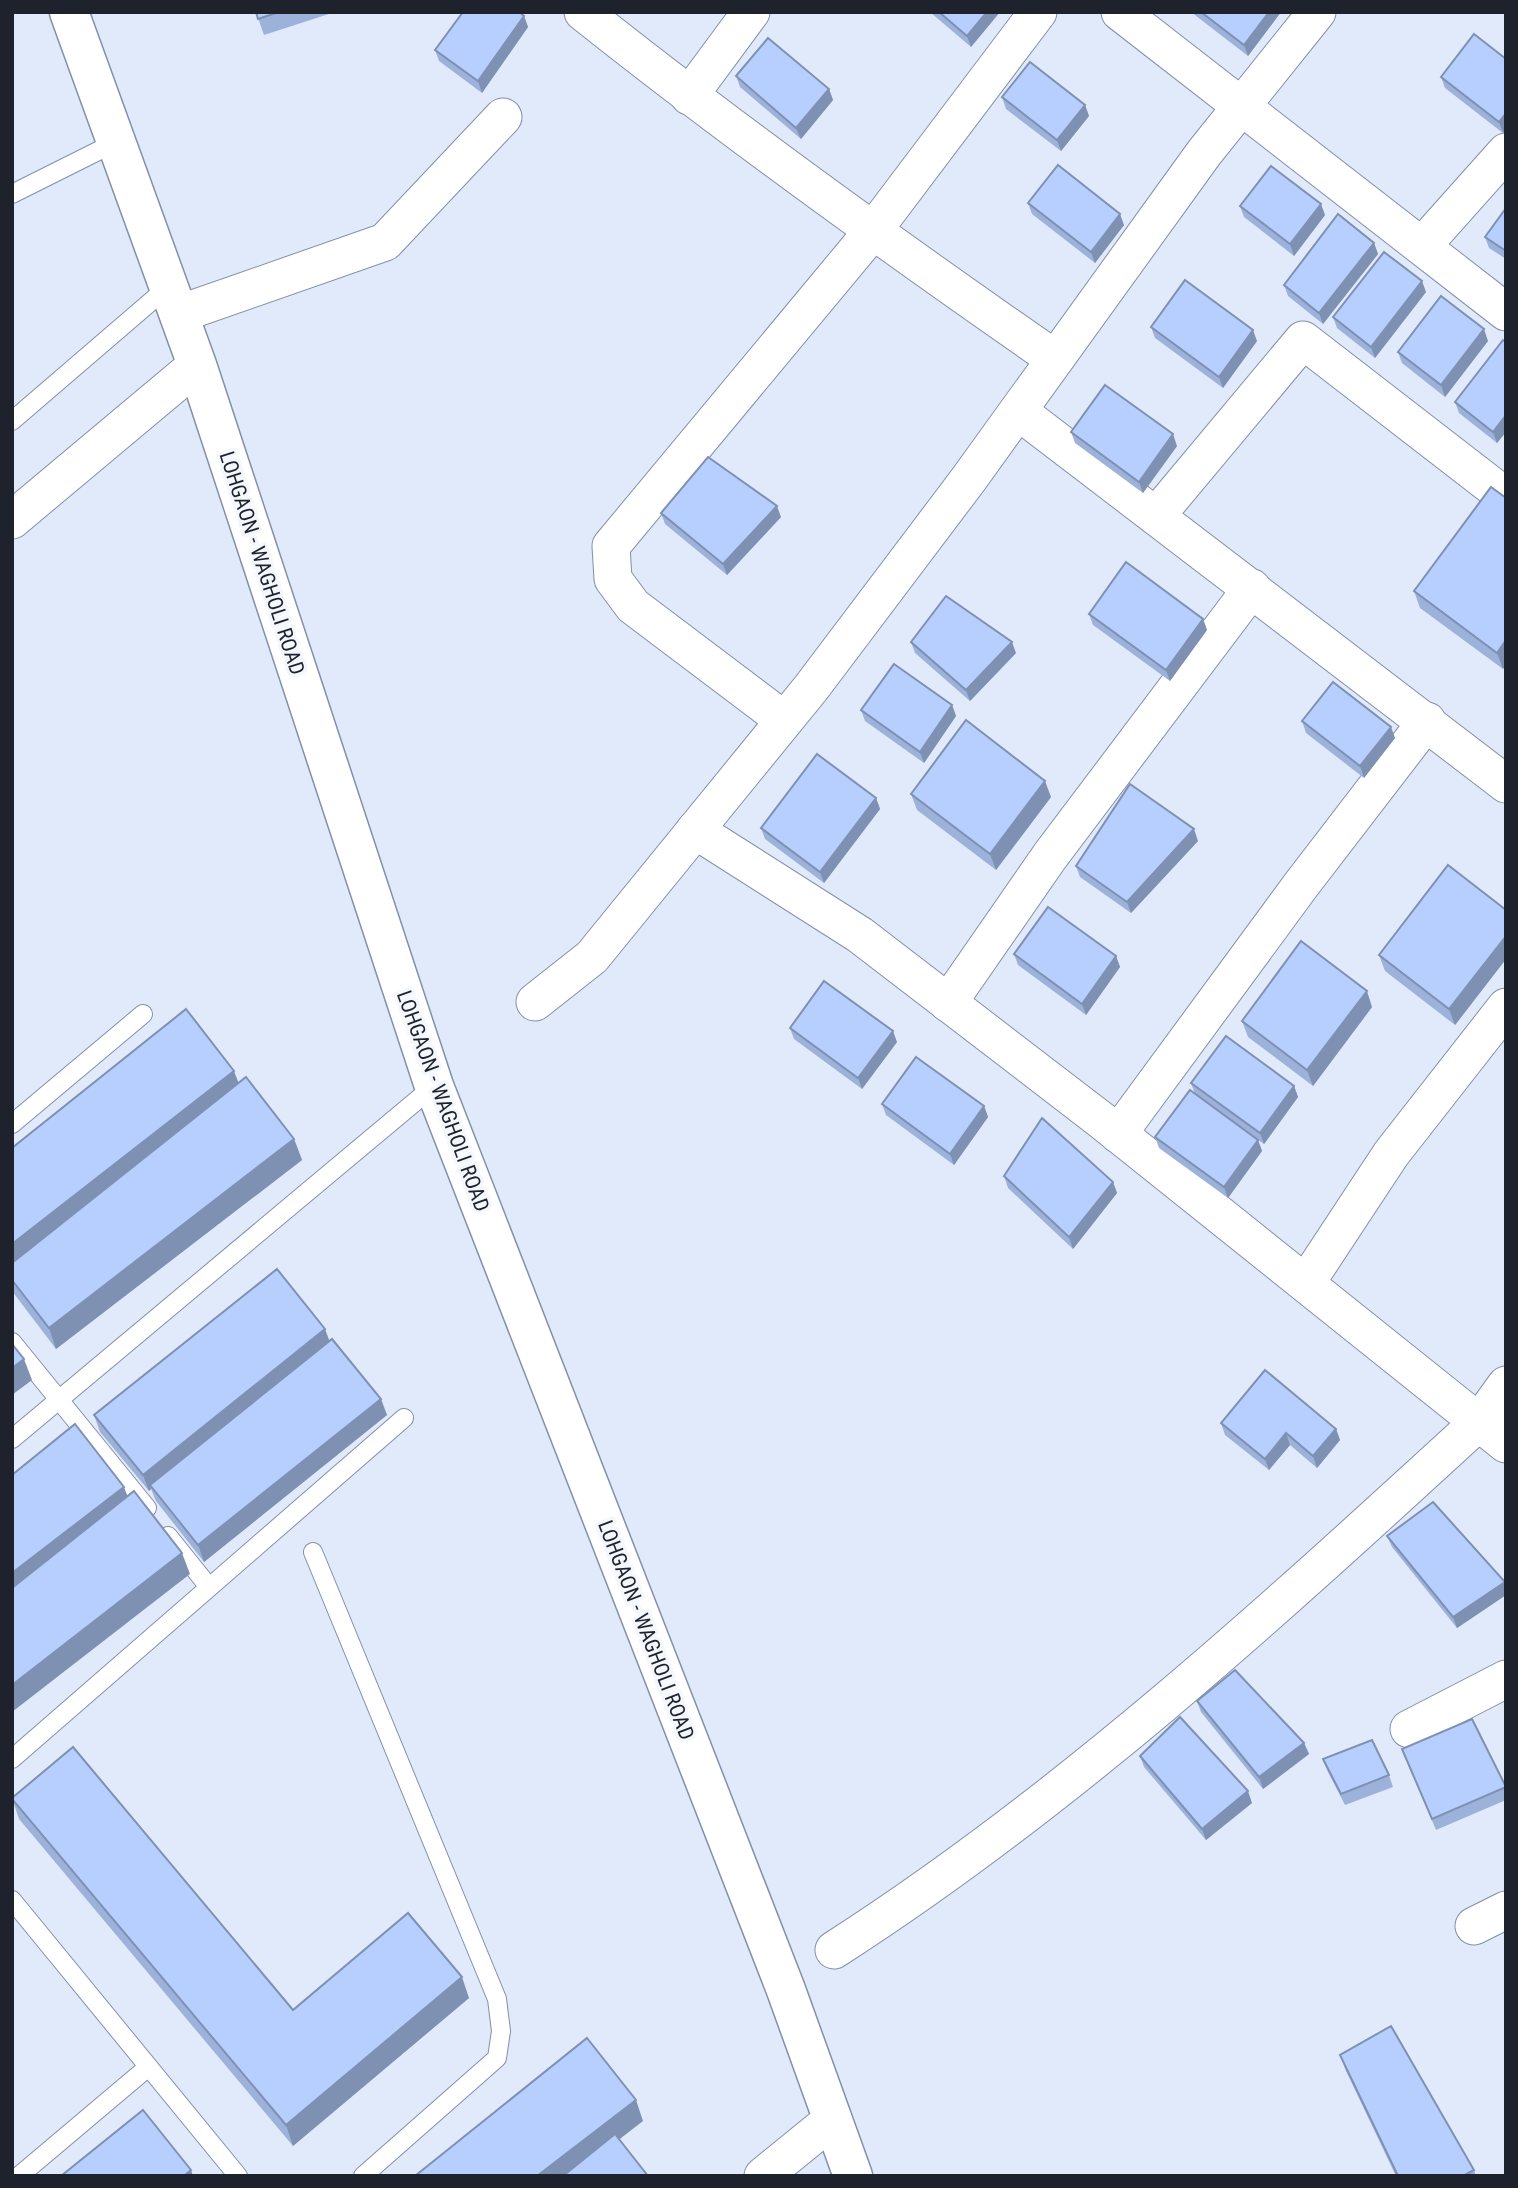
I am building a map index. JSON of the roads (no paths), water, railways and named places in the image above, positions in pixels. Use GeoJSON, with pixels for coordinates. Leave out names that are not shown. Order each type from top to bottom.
{"type":"FeatureCollection","features":[{"type":"Feature","properties":{"kind":"main road","name":"LOHGAON - WAGHOLI ROAD"},"geometry":{"type":"LineString","coordinates":[[69,12],[197,365],[434,1086],[786,1990],[853,2176]]}},
{"type":"Feature","properties":{"kind":"street"},"geometry":{"type":"LineString","coordinates":[[583,12],[689,96],[872,232],[1055,359]]}},
{"type":"Feature","properties":{"kind":"street"},"geometry":{"type":"LineString","coordinates":[[689,96],[751,12]]}},
{"type":"Feature","properties":{"kind":"street"},"geometry":{"type":"LineString","coordinates":[[783,720],[634,606],[613,579],[611,546],[872,232],[1038,12]]}},
{"type":"Feature","properties":{"kind":"street"},"geometry":{"type":"LineString","coordinates":[[1120,12],[1506,312]]}},
{"type":"Feature","properties":{"kind":"street"},"geometry":{"type":"LineString","coordinates":[[535,1002],[592,957],[783,720],[1018,411],[1204,153],[1317,12]]}},
{"type":"Feature","properties":{"kind":"street"},"geometry":{"type":"LineString","coordinates":[[174,300],[385,242],[503,117]]}},
{"type":"Feature","properties":{"kind":"street"},"geometry":{"type":"LineString","coordinates":[[1423,245],[1506,152]]}},
{"type":"Feature","properties":{"kind":"street"},"geometry":{"type":"LineString","coordinates":[[1156,516],[1303,340],[1506,497]]}},
{"type":"Feature","properties":{"kind":"street"},"geometry":{"type":"LineString","coordinates":[[12,520],[197,365]]}},
{"type":"Feature","properties":{"kind":"street"},"geometry":{"type":"LineString","coordinates":[[1018,411],[1506,784]]}},
{"type":"Feature","properties":{"kind":"street"},"geometry":{"type":"LineString","coordinates":[[948,1003],[1050,856],[1252,589]]}},
{"type":"Feature","properties":{"kind":"street"},"geometry":{"type":"LineString","coordinates":[[1118,1134],[1301,885],[1427,721]]}},
{"type":"Feature","properties":{"kind":"street"},"geometry":{"type":"LineString","coordinates":[[695,830],[860,935],[1118,1134],[1493,1432]]}},
{"type":"Feature","properties":{"kind":"street"},"geometry":{"type":"LineString","coordinates":[[1306,1283],[1391,1154],[1506,1007]]}},
{"type":"Feature","properties":{"kind":"street"},"geometry":{"type":"LineString","coordinates":[[834,1950],[920,1895],[1023,1817],[1185,1683],[1377,1515],[1493,1432],[1506,1385]]}},
{"type":"Feature","properties":{"kind":"street"},"geometry":{"type":"LineString","coordinates":[[1409,1729],[1506,1679]]}},
{"type":"Feature","properties":{"kind":"street"},"geometry":{"type":"LineString","coordinates":[[763,2176],[833,2119]]}},
{"type":"Feature","properties":{"kind":"lane"},"geometry":{"type":"LineString","coordinates":[[12,194],[116,142]]}},
{"type":"Feature","properties":{"kind":"lane"},"geometry":{"type":"LineString","coordinates":[[12,421],[174,300]]}},
{"type":"Feature","properties":{"kind":"lane"},"geometry":{"type":"LineString","coordinates":[[12,1124],[143,1014]]}},
{"type":"Feature","properties":{"kind":"lane"},"geometry":{"type":"LineString","coordinates":[[12,1439],[434,1086]]}},
{"type":"Feature","properties":{"kind":"lane"},"geometry":{"type":"LineString","coordinates":[[12,1342],[209,1587]]}},
{"type":"Feature","properties":{"kind":"lane"},"geometry":{"type":"LineString","coordinates":[[12,1759],[404,1418]]}},
{"type":"Feature","properties":{"kind":"lane"},"geometry":{"type":"LineString","coordinates":[[313,1552],[497,1999],[501,2031],[497,2058],[363,2176]]}},
{"type":"Feature","properties":{"kind":"lane"},"geometry":{"type":"LineString","coordinates":[[12,1900],[238,2176]]}},
{"type":"Feature","properties":{"kind":"lane"},"geometry":{"type":"LineString","coordinates":[[19,2176],[147,2068]]}}]}
